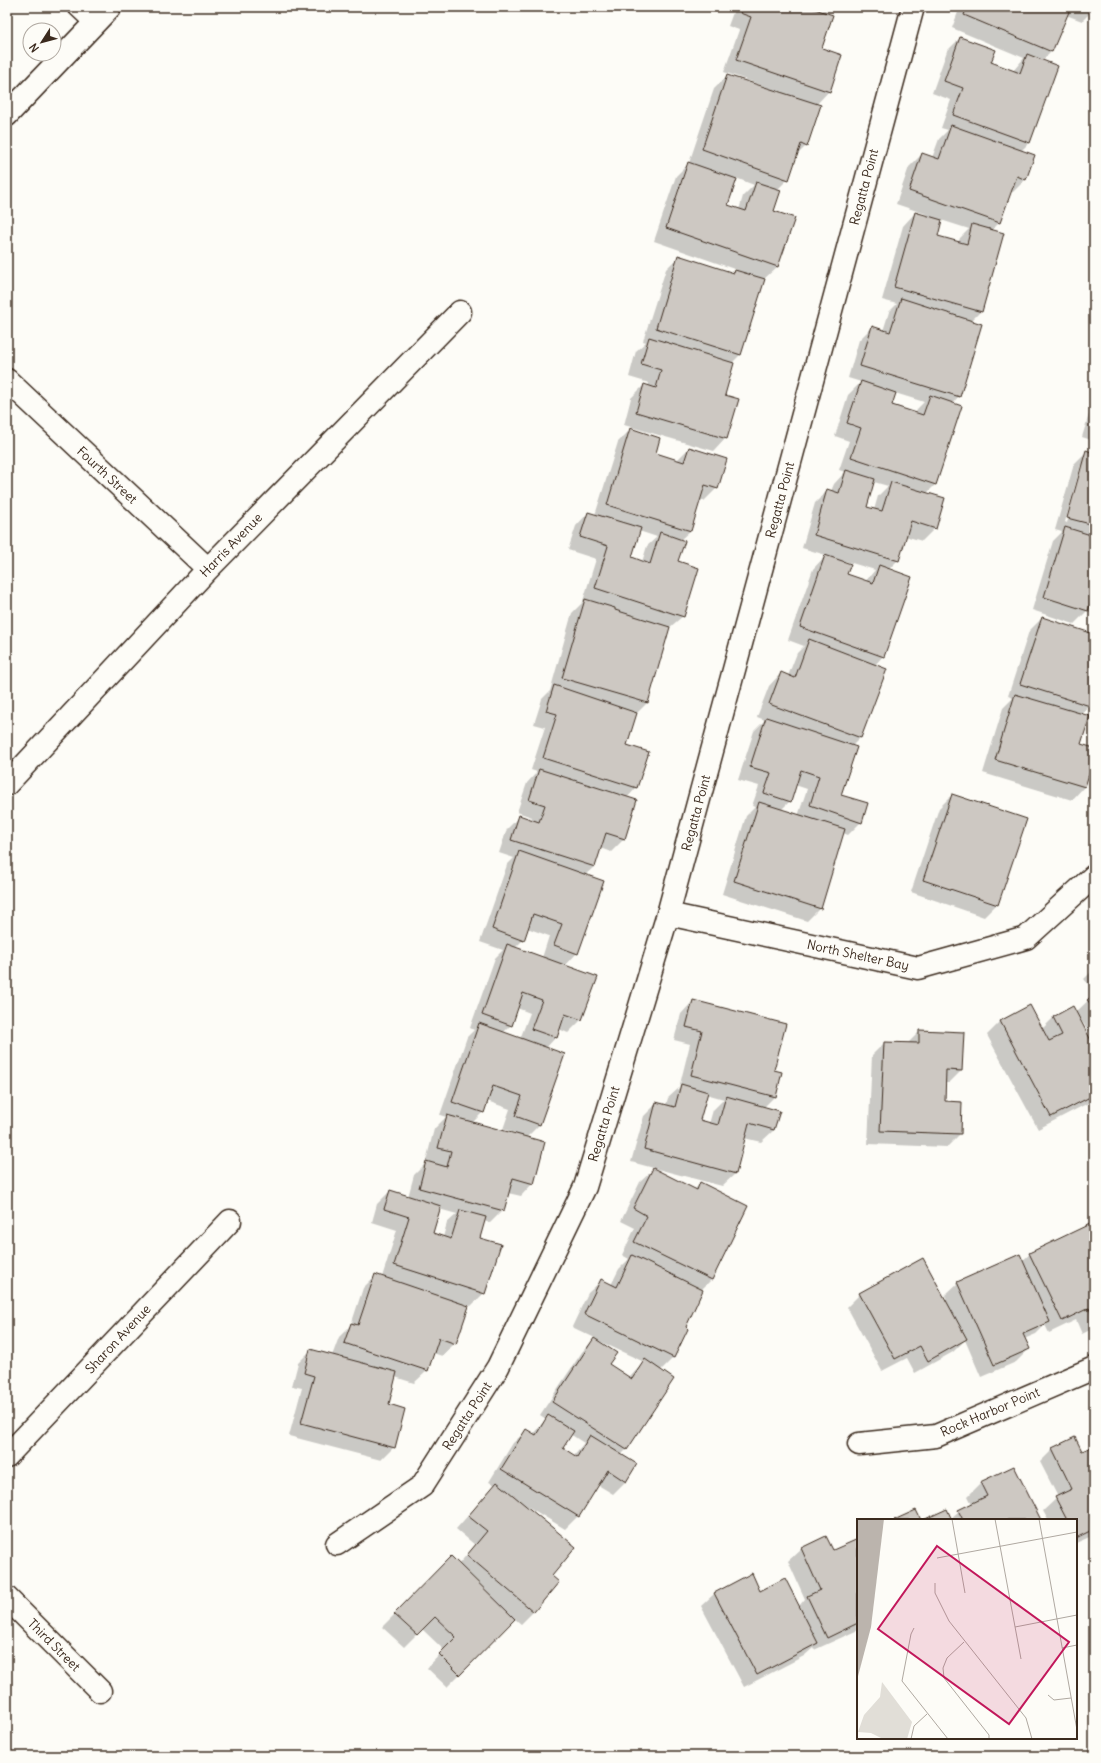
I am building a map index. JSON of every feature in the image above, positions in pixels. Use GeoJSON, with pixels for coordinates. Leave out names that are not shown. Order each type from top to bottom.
{"type":"FeatureCollection","features":[{"type":"Feature","properties":{"kind":"street"},"geometry":{"type":"LineString","coordinates":[[7,115],[110,7]]}},
{"type":"Feature","properties":{"kind":"street","name":"Regatta Point"},"geometry":{"type":"LineString","coordinates":[[337,1544],[422,1486],[498,1367],[585,1187],[668,914],[912,7]]}},
{"type":"Feature","properties":{"kind":"street","name":"Harris Avenue"},"geometry":{"type":"LineString","coordinates":[[7,784],[208,569],[460,312]]}},
{"type":"Feature","properties":{"kind":"street","name":"Fourth Street"},"geometry":{"type":"LineString","coordinates":[[7,380],[208,569]]}},
{"type":"Feature","properties":{"kind":"street","name":"North Shelter Bay"},"geometry":{"type":"LineString","coordinates":[[668,914],[918,968],[1026,938],[1094,876]]}},
{"type":"Feature","properties":{"kind":"street","name":"Sharon Avenue"},"geometry":{"type":"LineString","coordinates":[[7,1456],[230,1221]]}},
{"type":"Feature","properties":{"kind":"street","name":"Rock Harbor Point"},"geometry":{"type":"LineString","coordinates":[[859,1444],[936,1436],[1094,1368]]}},
{"type":"Feature","properties":{"kind":"street","name":"Third Street"},"geometry":{"type":"LineString","coordinates":[[7,1598],[100,1691]]}},
{"type":"Feature","properties":{"kind":"lane"},"geometry":{"type":"LineString","coordinates":[[75,7],[93,24]]}},
{"type":"Feature","properties":{"kind":"building"},"geometry":{"type":"Polygon","coordinates":[[[743,7],[809,7],[833,15],[822,48],[842,55],[830,92],[736,60],[751,17],[740,13],[743,7]]]}},
{"type":"Feature","properties":{"kind":"building"},"geometry":{"type":"Polygon","coordinates":[[[967,7],[1071,7],[1052,52],[964,15],[967,7]]]}},
{"type":"Feature","properties":{"kind":"building"},"geometry":{"type":"Polygon","coordinates":[[[960,37],[996,50],[991,62],[1020,73],[1027,54],[1058,66],[1030,143],[953,115],[963,88],[944,81],[960,37]]]}},
{"type":"Feature","properties":{"kind":"building"},"geometry":{"type":"Polygon","coordinates":[[[727,75],[821,105],[807,147],[801,144],[789,180],[702,149],[727,75]]]}},
{"type":"Feature","properties":{"kind":"building"},"geometry":{"type":"Polygon","coordinates":[[[951,125],[1035,155],[1026,180],[1017,176],[1000,223],[909,191],[922,153],[939,159],[951,125]]]}},
{"type":"Feature","properties":{"kind":"building"},"geometry":{"type":"Polygon","coordinates":[[[688,162],[737,179],[728,205],[746,211],[756,182],[781,190],[774,211],[795,218],[778,267],[666,228],[688,162]]]}},
{"type":"Feature","properties":{"kind":"building"},"geometry":{"type":"Polygon","coordinates":[[[915,212],[942,220],[938,236],[967,244],[972,224],[1004,233],[982,312],[894,287],[915,212]]]}},
{"type":"Feature","properties":{"kind":"building"},"geometry":{"type":"Polygon","coordinates":[[[678,255],[734,273],[735,270],[765,279],[741,355],[656,328],[678,255]]]}},
{"type":"Feature","properties":{"kind":"building"},"geometry":{"type":"Polygon","coordinates":[[[901,298],[982,324],[960,397],[860,366],[872,326],[890,332],[901,298]]]}},
{"type":"Feature","properties":{"kind":"building"},"geometry":{"type":"Polygon","coordinates":[[[649,337],[734,363],[725,395],[739,399],[727,439],[636,412],[644,384],[656,388],[661,370],[641,364],[649,337]]]}},
{"type":"Feature","properties":{"kind":"building"},"geometry":{"type":"Polygon","coordinates":[[[861,381],[896,393],[892,405],[923,415],[930,395],[962,406],[936,485],[851,457],[861,428],[847,423],[861,381]]]}},
{"type":"Feature","properties":{"kind":"building"},"geometry":{"type":"Polygon","coordinates":[[[630,428],[660,438],[656,453],[684,462],[689,447],[727,459],[718,489],[705,485],[691,531],[607,505],[630,428]]]}},
{"type":"Feature","properties":{"kind":"building"},"geometry":{"type":"Polygon","coordinates":[[[1086,450],[1094,453],[1094,525],[1067,518],[1086,450]]]}},
{"type":"Feature","properties":{"kind":"building"},"geometry":{"type":"Polygon","coordinates":[[[846,470],[875,479],[867,507],[882,511],[891,482],[945,498],[936,529],[911,521],[899,561],[814,535],[827,489],[839,493],[846,470]]]}},
{"type":"Feature","properties":{"kind":"building"},"geometry":{"type":"Polygon","coordinates":[[[588,512],[641,528],[632,557],[650,564],[660,532],[685,541],[678,561],[699,568],[684,617],[595,588],[608,546],[580,537],[588,512]]]}},
{"type":"Feature","properties":{"kind":"building"},"geometry":{"type":"Polygon","coordinates":[[[1065,527],[1094,536],[1094,597],[1088,611],[1044,597],[1065,527]]]}},
{"type":"Feature","properties":{"kind":"building"},"geometry":{"type":"Polygon","coordinates":[[[825,555],[851,564],[847,574],[873,583],[879,565],[912,577],[884,657],[800,627],[825,555]]]}},
{"type":"Feature","properties":{"kind":"building"},"geometry":{"type":"Polygon","coordinates":[[[585,599],[670,627],[648,703],[562,678],[585,599]]]}},
{"type":"Feature","properties":{"kind":"building"},"geometry":{"type":"Polygon","coordinates":[[[1042,617],[1094,634],[1094,693],[1090,706],[1020,684],[1042,617]]]}},
{"type":"Feature","properties":{"kind":"building"},"geometry":{"type":"Polygon","coordinates":[[[809,639],[887,669],[861,738],[769,704],[781,672],[795,678],[809,639]]]}},
{"type":"Feature","properties":{"kind":"building"},"geometry":{"type":"Polygon","coordinates":[[[554,685],[637,713],[627,745],[649,752],[637,788],[543,758],[557,714],[546,711],[554,685]]]}},
{"type":"Feature","properties":{"kind":"building"},"geometry":{"type":"Polygon","coordinates":[[[1015,694],[1090,716],[1081,744],[1094,748],[1094,758],[1085,787],[995,760],[1015,694]]]}},
{"type":"Feature","properties":{"kind":"building"},"geometry":{"type":"Polygon","coordinates":[[[766,717],[857,747],[841,795],[868,803],[862,823],[810,805],[819,776],[801,770],[791,802],[764,793],[771,773],[750,767],[766,717]]]}},
{"type":"Feature","properties":{"kind":"building"},"geometry":{"type":"Polygon","coordinates":[[[539,769],[637,800],[625,839],[606,833],[595,867],[511,840],[519,815],[539,822],[545,805],[529,800],[539,769]]]}},
{"type":"Feature","properties":{"kind":"building"},"geometry":{"type":"Polygon","coordinates":[[[952,794],[1027,819],[998,905],[923,880],[952,794]]]}},
{"type":"Feature","properties":{"kind":"building"},"geometry":{"type":"Polygon","coordinates":[[[759,802],[845,829],[821,909],[734,881],[759,802]]]}},
{"type":"Feature","properties":{"kind":"building"},"geometry":{"type":"Polygon","coordinates":[[[519,851],[604,881],[578,954],[554,945],[562,924],[533,914],[524,941],[492,929],[519,851]]]}},
{"type":"Feature","properties":{"kind":"building"},"geometry":{"type":"Polygon","coordinates":[[[507,944],[598,977],[582,1020],[565,1014],[557,1038],[531,1029],[542,1000],[523,993],[512,1026],[482,1015],[507,944]]]}},
{"type":"Feature","properties":{"kind":"building"},"geometry":{"type":"Polygon","coordinates":[[[1094,994],[1094,1008],[1087,1000],[1094,994]]]}},
{"type":"Feature","properties":{"kind":"building"},"geometry":{"type":"Polygon","coordinates":[[[693,1000],[786,1024],[774,1070],[782,1072],[776,1097],[691,1075],[702,1031],[686,1027],[693,1000]]]}},
{"type":"Feature","properties":{"kind":"building"},"geometry":{"type":"Polygon","coordinates":[[[1030,1005],[1049,1041],[1062,1035],[1053,1017],[1073,1006],[1094,1046],[1094,1095],[1051,1117],[1000,1021],[1030,1005]]]}},
{"type":"Feature","properties":{"kind":"building"},"geometry":{"type":"Polygon","coordinates":[[[479,1023],[565,1054],[540,1125],[515,1116],[522,1096],[493,1086],[484,1113],[452,1102],[479,1023]]]}},
{"type":"Feature","properties":{"kind":"building"},"geometry":{"type":"Polygon","coordinates":[[[919,1030],[964,1032],[962,1071],[946,1070],[945,1101],[962,1102],[961,1134],[880,1131],[884,1042],[919,1043],[919,1030]]]}},
{"type":"Feature","properties":{"kind":"building"},"geometry":{"type":"Polygon","coordinates":[[[681,1084],[708,1092],[700,1120],[718,1125],[726,1096],[780,1111],[774,1130],[749,1123],[736,1174],[644,1149],[656,1102],[675,1107],[681,1084]]]}},
{"type":"Feature","properties":{"kind":"building"},"geometry":{"type":"Polygon","coordinates":[[[447,1115],[545,1142],[534,1184],[513,1178],[504,1211],[419,1188],[426,1161],[447,1167],[451,1151],[438,1148],[447,1115]]]}},
{"type":"Feature","properties":{"kind":"building"},"geometry":{"type":"Polygon","coordinates":[[[653,1168],[697,1190],[700,1182],[748,1206],[712,1280],[634,1242],[647,1216],[633,1208],[653,1168]]]}},
{"type":"Feature","properties":{"kind":"building"},"geometry":{"type":"Polygon","coordinates":[[[390,1190],[441,1206],[433,1233],[451,1239],[460,1210],[486,1217],[480,1238],[501,1244],[485,1294],[394,1265],[409,1217],[384,1209],[390,1190]]]}},
{"type":"Feature","properties":{"kind":"building"},"geometry":{"type":"Polygon","coordinates":[[[1094,1222],[1094,1319],[1089,1308],[1062,1321],[1029,1253],[1094,1222]]]}},
{"type":"Feature","properties":{"kind":"building"},"geometry":{"type":"Polygon","coordinates":[[[1020,1254],[1050,1322],[1023,1334],[1030,1349],[994,1365],[957,1282],[1020,1254]]]}},
{"type":"Feature","properties":{"kind":"building"},"geometry":{"type":"Polygon","coordinates":[[[632,1255],[703,1290],[686,1327],[688,1329],[674,1358],[584,1314],[601,1279],[617,1287],[632,1255]]]}},
{"type":"Feature","properties":{"kind":"building"},"geometry":{"type":"Polygon","coordinates":[[[923,1258],[967,1339],[928,1361],[920,1346],[895,1359],[859,1293],[923,1258]]]}},
{"type":"Feature","properties":{"kind":"building"},"geometry":{"type":"Polygon","coordinates":[[[375,1274],[469,1306],[456,1344],[439,1338],[428,1371],[344,1343],[351,1323],[358,1325],[375,1274]]]}},
{"type":"Feature","properties":{"kind":"building"},"geometry":{"type":"Polygon","coordinates":[[[594,1338],[617,1353],[609,1364],[632,1379],[645,1359],[674,1379],[627,1450],[552,1402],[594,1338]]]}},
{"type":"Feature","properties":{"kind":"building"},"geometry":{"type":"Polygon","coordinates":[[[310,1349],[397,1372],[389,1404],[405,1409],[395,1448],[301,1423],[314,1376],[304,1373],[310,1349]]]}},
{"type":"Feature","properties":{"kind":"building"},"geometry":{"type":"Polygon","coordinates":[[[548,1415],[574,1431],[563,1448],[577,1457],[590,1435],[637,1464],[626,1482],[608,1470],[579,1517],[501,1469],[526,1429],[536,1435],[548,1415]]]}},
{"type":"Feature","properties":{"kind":"building"},"geometry":{"type":"Polygon","coordinates":[[[1075,1437],[1082,1451],[1094,1446],[1094,1529],[1077,1538],[1077,1519],[1066,1519],[1055,1497],[1072,1489],[1052,1448],[1075,1437]]]}},
{"type":"Feature","properties":{"kind":"building"},"geometry":{"type":"Polygon","coordinates":[[[1014,1466],[1040,1519],[962,1519],[958,1510],[987,1496],[980,1482],[1014,1466]]]}},
{"type":"Feature","properties":{"kind":"building"},"geometry":{"type":"Polygon","coordinates":[[[497,1482],[576,1547],[552,1576],[559,1582],[534,1612],[467,1555],[487,1531],[468,1516],[497,1482]]]}},
{"type":"Feature","properties":{"kind":"building"},"geometry":{"type":"Polygon","coordinates":[[[947,1509],[952,1519],[925,1519],[947,1509]]]}},
{"type":"Feature","properties":{"kind":"building"},"geometry":{"type":"Polygon","coordinates":[[[916,1510],[920,1519],[896,1519],[916,1510]]]}},
{"type":"Feature","properties":{"kind":"building"},"geometry":{"type":"Polygon","coordinates":[[[826,1536],[833,1550],[857,1539],[857,1623],[827,1638],[807,1596],[820,1590],[801,1548],[826,1536]]]}},
{"type":"Feature","properties":{"kind":"building"},"geometry":{"type":"Polygon","coordinates":[[[451,1556],[515,1619],[460,1675],[439,1654],[456,1637],[435,1617],[417,1635],[394,1614],[451,1556]]]}},
{"type":"Feature","properties":{"kind":"building"},"geometry":{"type":"Polygon","coordinates":[[[752,1573],[760,1591],[785,1578],[818,1643],[757,1675],[714,1593],[752,1573]]]}}]}
